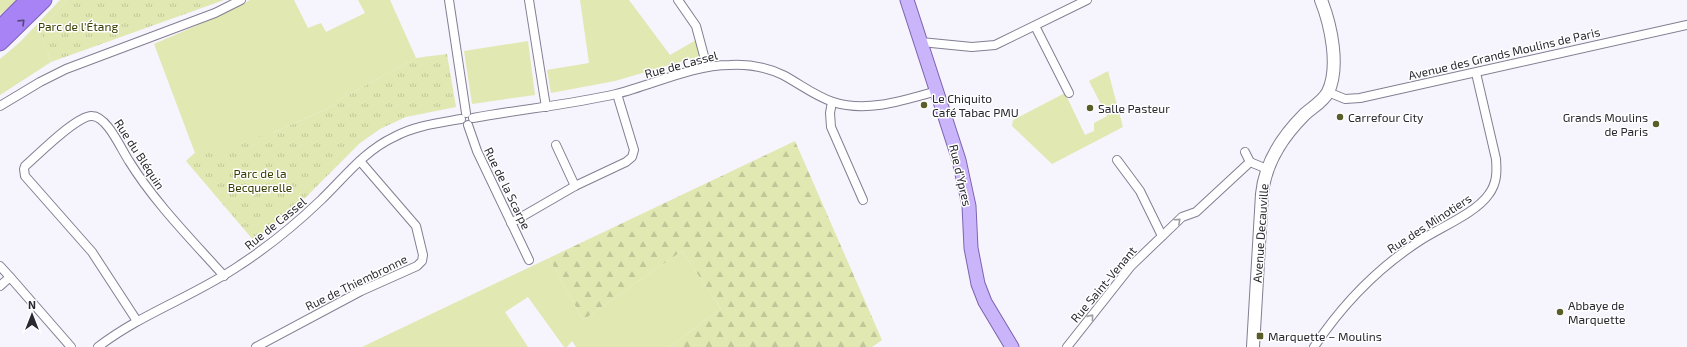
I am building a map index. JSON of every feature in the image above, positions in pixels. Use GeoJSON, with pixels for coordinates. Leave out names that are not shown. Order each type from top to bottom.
{"type":"FeatureCollection","features":[{"type":"Feature","properties":{"kind":"highway"},"geometry":{"type":"LineString","coordinates":[[0,28],[28,0]]}},
{"type":"Feature","properties":{"kind":"highway"},"geometry":{"type":"LineString","coordinates":[[0,43],[44,0]]}},
{"type":"Feature","properties":{"kind":"main road","name":"Rue d'Ypres"},"geometry":{"type":"LineString","coordinates":[[907,0],[954,142],[969,206],[971,248],[976,276],[985,302],[1012,347]]}},
{"type":"Feature","properties":{"kind":"street"},"geometry":{"type":"LineString","coordinates":[[0,106],[34,85],[66,68],[215,13],[241,0]]}},
{"type":"Feature","properties":{"kind":"street","name":"Rue de la Scarpe"},"geometry":{"type":"LineString","coordinates":[[449,0],[467,119],[474,146],[529,260]]}},
{"type":"Feature","properties":{"kind":"street"},"geometry":{"type":"LineString","coordinates":[[530,0],[546,107]]}},
{"type":"Feature","properties":{"kind":"street"},"geometry":{"type":"LineString","coordinates":[[678,0],[696,26],[707,67]]}},
{"type":"Feature","properties":{"kind":"street"},"geometry":{"type":"LineString","coordinates":[[922,42],[972,47],[999,44],[1087,0]]}},
{"type":"Feature","properties":{"kind":"street"},"geometry":{"type":"LineString","coordinates":[[1321,0],[1330,30],[1333,55],[1332,76],[1328,92]]}},
{"type":"Feature","properties":{"kind":"street","name":"Avenue des Grands Moulins de Paris"},"geometry":{"type":"LineString","coordinates":[[1328,92],[1345,99],[1360,98],[1687,25]]}},
{"type":"Feature","properties":{"kind":"street"},"geometry":{"type":"LineString","coordinates":[[1035,26],[1069,92]]}},
{"type":"Feature","properties":{"kind":"street","name":"Rue de Cassel"},"geometry":{"type":"LineString","coordinates":[[98,347],[137,321],[224,276],[260,252],[319,202],[373,149],[401,133],[422,127],[617,94],[707,67],[723,65],[743,65],[764,68],[783,75],[832,102],[854,105],[889,103],[937,91]]}},
{"type":"Feature","properties":{"kind":"street","name":"Rue des Minotiers"},"geometry":{"type":"LineString","coordinates":[[1314,347],[1352,300],[1387,264],[1422,239],[1480,205],[1495,184],[1496,159],[1476,72]]}},
{"type":"Feature","properties":{"kind":"street","name":"Avenue Decauville"},"geometry":{"type":"LineString","coordinates":[[1253,347],[1262,194],[1268,169],[1273,156],[1284,138],[1299,120],[1328,92]]}},
{"type":"Feature","properties":{"kind":"street"},"geometry":{"type":"LineString","coordinates":[[511,223],[575,186],[626,162],[634,154],[617,94]]}},
{"type":"Feature","properties":{"kind":"street"},"geometry":{"type":"LineString","coordinates":[[832,102],[830,113],[831,127],[863,200]]}},
{"type":"Feature","properties":{"kind":"street","name":"Rue du Bléquin"},"geometry":{"type":"LineString","coordinates":[[137,321],[92,252],[25,176],[25,166],[81,118],[94,116],[104,121],[135,171],[160,205],[224,276]]}},
{"type":"Feature","properties":{"kind":"street"},"geometry":{"type":"LineString","coordinates":[[556,145],[575,186]]}},
{"type":"Feature","properties":{"kind":"street"},"geometry":{"type":"LineString","coordinates":[[1245,152],[1250,162],[1268,169]]}},
{"type":"Feature","properties":{"kind":"street"},"geometry":{"type":"LineString","coordinates":[[1117,160],[1140,191],[1162,236]]}},
{"type":"Feature","properties":{"kind":"street","name":"Rue de Thiembronne"},"geometry":{"type":"LineString","coordinates":[[256,347],[361,291],[417,266],[422,261],[423,255],[416,226],[360,161]]}},
{"type":"Feature","properties":{"kind":"street","name":"Rue Saint-Venant"},"geometry":{"type":"LineString","coordinates":[[1066,347],[1130,266],[1184,216],[1196,212],[1250,162]]}},
{"type":"Feature","properties":{"kind":"street"},"geometry":{"type":"LineString","coordinates":[[0,266],[71,347]]}},
{"type":"Feature","properties":{"kind":"street"},"geometry":{"type":"LineString","coordinates":[[0,286],[10,277]]}},
{"type":"Feature","properties":{"kind":"green space"},"geometry":{"type":"Polygon","coordinates":[[[0,0],[17,0],[0,15],[0,0]]]}},
{"type":"Feature","properties":{"kind":"green space"},"geometry":{"type":"Polygon","coordinates":[[[60,0],[67,0],[40,31],[51,62],[0,95],[0,59],[19,43],[60,0]]]}},
{"type":"Feature","properties":{"kind":"green space","name":"Parc de l'Étang"},"geometry":{"type":"Polygon","coordinates":[[[67,0],[224,0],[51,62],[40,31],[67,0]]]}},
{"type":"Feature","properties":{"kind":"green space"},"geometry":{"type":"Polygon","coordinates":[[[250,0],[294,0],[308,28],[321,23],[326,32],[365,13],[358,0],[390,0],[416,58],[335,102],[335,105],[277,131],[186,161],[195,153],[154,44],[223,14],[250,0]]]}},
{"type":"Feature","properties":{"kind":"green space"},"geometry":{"type":"Polygon","coordinates":[[[580,0],[629,0],[670,55],[696,40],[700,56],[615,81],[551,93],[547,70],[589,63],[580,0]]]}},
{"type":"Feature","properties":{"kind":"green space"},"geometry":{"type":"Polygon","coordinates":[[[528,41],[535,95],[472,104],[464,51],[528,41]]]}},
{"type":"Feature","properties":{"kind":"green space","name":"Parc de la Becquerelle"},"geometry":{"type":"Polygon","coordinates":[[[447,54],[456,107],[406,117],[380,129],[360,143],[303,200],[254,241],[186,161],[195,153],[209,152],[277,131],[335,105],[335,102],[416,58],[447,54]]]}},
{"type":"Feature","properties":{"kind":"green space"},"geometry":{"type":"Polygon","coordinates":[[[1108,71],[1123,127],[1052,164],[1012,126],[1013,120],[1065,93],[1085,135],[1094,131],[1094,123],[1107,116],[1089,81],[1108,71]]]}},
{"type":"Feature","properties":{"kind":"green space"},"geometry":{"type":"Polygon","coordinates":[[[795,141],[882,340],[872,347],[669,347],[721,309],[682,251],[583,320],[549,258],[795,141]]]}},
{"type":"Feature","properties":{"kind":"green space"},"geometry":{"type":"Polygon","coordinates":[[[682,251],[721,309],[669,347],[576,347],[572,341],[567,347],[564,347],[528,297],[505,312],[528,347],[362,347],[549,258],[583,320],[682,251]]]}},
{"type":"Feature","properties":{"kind":"place","name":"Le Chiquito Café Tabac PMU"},"geometry":{"type":"Point","coordinates":[924,105]}},
{"type":"Feature","properties":{"kind":"place","name":"Salle Pasteur"},"geometry":{"type":"Point","coordinates":[1090,108]}},
{"type":"Feature","properties":{"kind":"place","name":"Carrefour City"},"geometry":{"type":"Point","coordinates":[1340,117]}},
{"type":"Feature","properties":{"kind":"place","name":"Grands Moulins de Paris"},"geometry":{"type":"Point","coordinates":[1656,124]}},
{"type":"Feature","properties":{"kind":"place","name":"Abbaye de Marquette"},"geometry":{"type":"Point","coordinates":[1560,312]}},
{"type":"Feature","properties":{"kind":"place","name":"Marquette – Moulins"},"geometry":{"type":"Point","coordinates":[1260,336]}}]}
